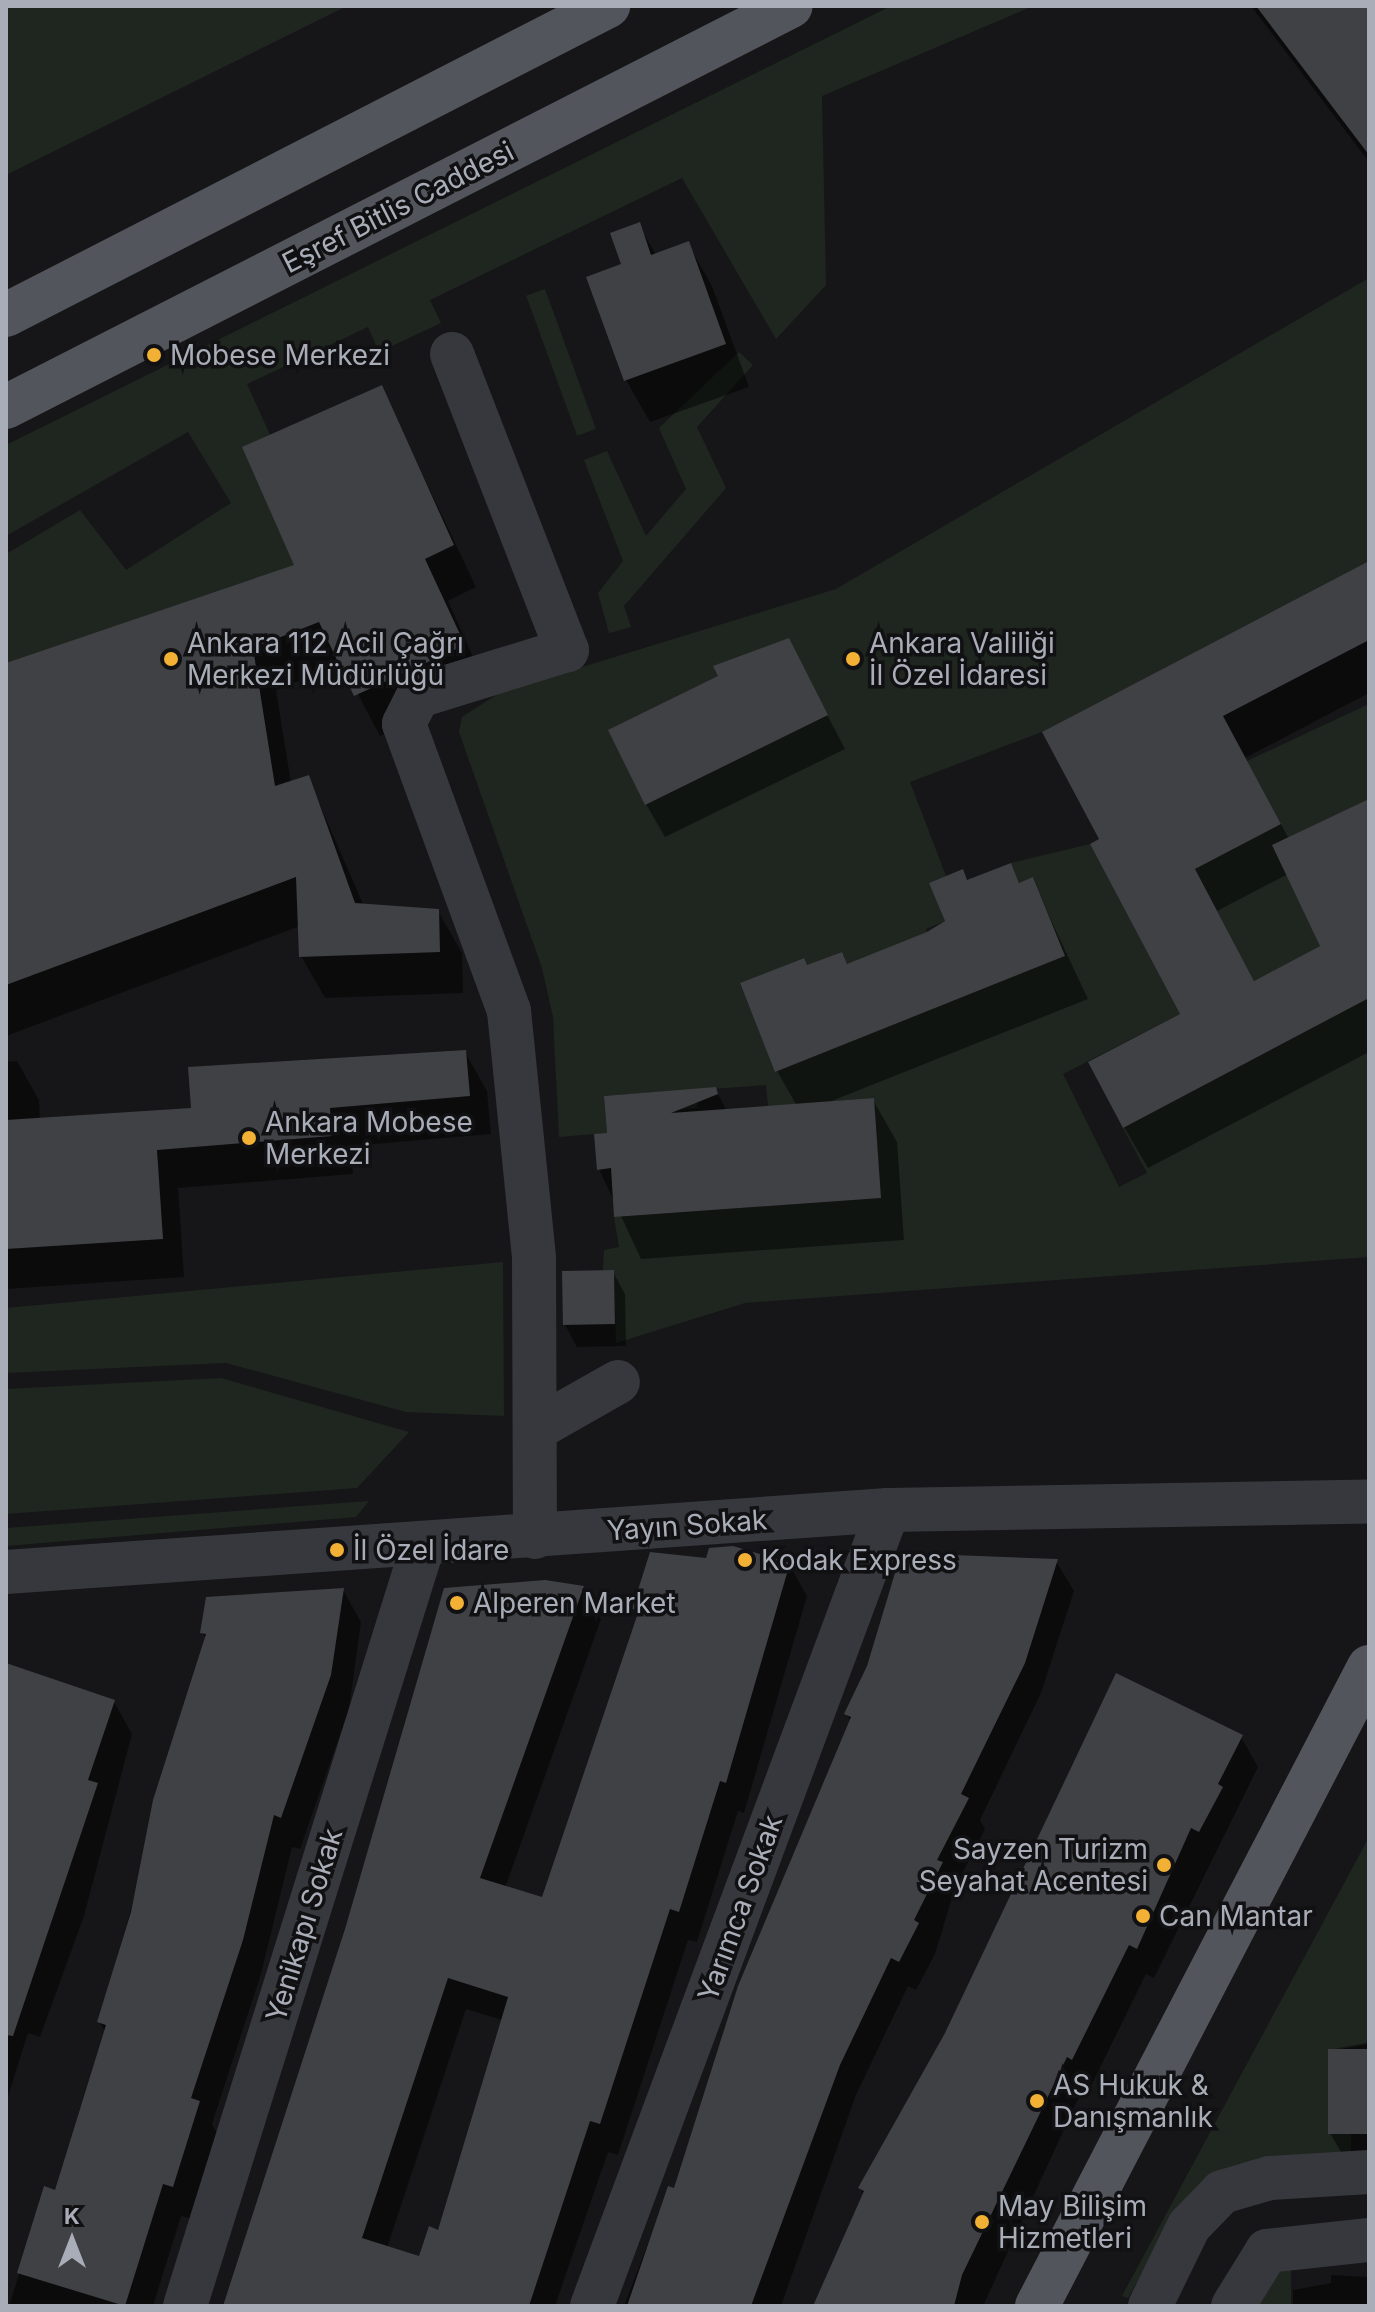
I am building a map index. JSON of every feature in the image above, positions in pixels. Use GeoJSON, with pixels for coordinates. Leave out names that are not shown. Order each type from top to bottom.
{"type":"FeatureCollection","features":[{"type":"Feature","properties":{"kind":"main road"},"geometry":{"type":"LineString","coordinates":[[6,315],[608,6]]}},
{"type":"Feature","properties":{"kind":"main road","name":"Eşref Bitlis Caddesi"},"geometry":{"type":"LineString","coordinates":[[6,407],[791,6]]}},
{"type":"Feature","properties":{"kind":"main road"},"geometry":{"type":"LineString","coordinates":[[1045,2303],[1369,1667]]}},
{"type":"Feature","properties":{"kind":"street"},"geometry":{"type":"LineString","coordinates":[[452,354],[567,650],[418,696],[404,724],[509,1011],[534,1259],[535,1537]]}},
{"type":"Feature","properties":{"kind":"street"},"geometry":{"type":"LineString","coordinates":[[537,1428],[618,1382]]}},
{"type":"Feature","properties":{"kind":"street","name":"Yayın Sokak"},"geometry":{"type":"LineString","coordinates":[[6,1572],[888,1510],[1369,1502]]}},
{"type":"Feature","properties":{"kind":"street","name":"Yarımca Sokak"},"geometry":{"type":"LineString","coordinates":[[592,2306],[888,1510]]}},
{"type":"Feature","properties":{"kind":"street","name":"Yenikapı Sokak"},"geometry":{"type":"LineString","coordinates":[[185,2306],[423,1545]]}},
{"type":"Feature","properties":{"kind":"street"},"geometry":{"type":"LineString","coordinates":[[1150,2306],[1194,2217],[1222,2192],[1270,2178],[1369,2172]]}},
{"type":"Feature","properties":{"kind":"street"},"geometry":{"type":"LineString","coordinates":[[1233,2306],[1267,2251],[1369,2240]]}},
{"type":"Feature","properties":{"kind":"shaded area"},"geometry":{"type":"Polygon","coordinates":[[[6,6],[347,6],[6,175],[6,6]]]}},
{"type":"Feature","properties":{"kind":"shaded area"},"geometry":{"type":"Polygon","coordinates":[[[891,6],[1033,6],[822,96],[826,285],[776,339],[682,178],[430,300],[441,323],[379,352],[368,327],[247,384],[270,435],[243,448],[295,566],[6,663],[6,554],[80,510],[126,570],[231,503],[188,432],[6,536],[6,445],[891,6]]]}},
{"type":"Feature","properties":{"kind":"shaded area"},"geometry":{"type":"Polygon","coordinates":[[[1369,278],[1369,561],[1042,732],[910,782],[946,876],[930,883],[945,921],[926,929],[929,939],[847,964],[842,952],[807,965],[803,958],[740,984],[776,1071],[1065,956],[1034,878],[1019,883],[1011,863],[1090,844],[1180,1014],[1063,1074],[1119,1187],[1147,1173],[1123,1128],[1369,998],[1369,1257],[745,1303],[616,1343],[614,1270],[603,1270],[604,1250],[619,1247],[614,1217],[880,1198],[874,1098],[768,1106],[766,1085],[697,1090],[697,1108],[674,1110],[672,1091],[604,1096],[607,1133],[559,1137],[553,1017],[542,968],[459,732],[462,717],[501,692],[836,589],[1369,278]]]}},
{"type":"Feature","properties":{"kind":"shaded area"},"geometry":{"type":"Polygon","coordinates":[[[545,289],[596,429],[577,436],[526,296],[545,289]]]}},
{"type":"Feature","properties":{"kind":"shaded area"},"geometry":{"type":"Polygon","coordinates":[[[739,352],[753,365],[697,427],[726,488],[624,606],[631,627],[609,633],[598,593],[623,561],[584,460],[607,451],[646,536],[686,489],[659,428],[739,352]]]}},
{"type":"Feature","properties":{"kind":"shaded area"},"geometry":{"type":"Polygon","coordinates":[[[1369,704],[1369,920],[1254,981],[1195,869],[1281,824],[1247,761],[1369,704]]]}},
{"type":"Feature","properties":{"kind":"shaded area"},"geometry":{"type":"Polygon","coordinates":[[[503,1262],[504,1416],[406,1412],[226,1363],[6,1373],[6,1308],[503,1262]]]}},
{"type":"Feature","properties":{"kind":"shaded area"},"geometry":{"type":"Polygon","coordinates":[[[221,1378],[409,1432],[357,1488],[6,1514],[6,1389],[221,1378]]]}},
{"type":"Feature","properties":{"kind":"shaded area"},"geometry":{"type":"Polygon","coordinates":[[[369,1501],[356,1517],[6,1546],[6,1528],[369,1501]]]}},
{"type":"Feature","properties":{"kind":"shaded area"},"geometry":{"type":"Polygon","coordinates":[[[1369,1837],[1369,2034],[1366,2043],[1328,2050],[1328,2133],[1351,2134],[1351,2155],[1172,2219],[1128,2298],[1122,2296],[1369,1837]]]}},
{"type":"Feature","properties":{"kind":"shaded area"},"geometry":{"type":"Polygon","coordinates":[[[1291,2255],[1291,2306],[1248,2306],[1291,2255]]]}},
{"type":"Feature","properties":{"kind":"building"},"geometry":{"type":"Polygon","coordinates":[[[1256,6],[1369,6],[1369,155],[1256,6]]]}},
{"type":"Feature","properties":{"kind":"building"},"geometry":{"type":"Polygon","coordinates":[[[640,222],[651,255],[689,241],[726,344],[624,381],[586,277],[621,264],[610,233],[640,222]]]}},
{"type":"Feature","properties":{"kind":"building"},"geometry":{"type":"Polygon","coordinates":[[[382,385],[454,545],[425,559],[465,645],[354,696],[319,622],[253,648],[275,786],[309,775],[355,903],[439,909],[440,952],[299,957],[296,877],[6,985],[6,663],[294,565],[242,447],[382,385]]]}},
{"type":"Feature","properties":{"kind":"building"},"geometry":{"type":"Polygon","coordinates":[[[1369,561],[1369,640],[1223,716],[1281,824],[1195,869],[1254,981],[1320,946],[1272,845],[1369,799],[1369,998],[1123,1128],[1088,1062],[1180,1014],[1090,844],[1099,839],[1042,732],[1369,561]]]}},
{"type":"Feature","properties":{"kind":"building"},"geometry":{"type":"Polygon","coordinates":[[[789,638],[828,715],[645,805],[608,730],[718,676],[713,666],[789,638]]]}},
{"type":"Feature","properties":{"kind":"building"},"geometry":{"type":"Polygon","coordinates":[[[1011,863],[1019,883],[1033,877],[1065,956],[775,1072],[740,983],[804,958],[807,965],[842,952],[847,964],[927,932],[945,921],[929,883],[963,869],[967,880],[1011,863]]]}},
{"type":"Feature","properties":{"kind":"building"},"geometry":{"type":"Polygon","coordinates":[[[466,1050],[470,1096],[330,1108],[332,1136],[157,1150],[163,1239],[6,1249],[6,1120],[191,1108],[188,1067],[466,1050]]]}},
{"type":"Feature","properties":{"kind":"building"},"geometry":{"type":"Polygon","coordinates":[[[716,1087],[718,1094],[671,1113],[874,1098],[881,1198],[614,1217],[611,1168],[597,1170],[594,1134],[607,1133],[604,1096],[716,1087]]]}},
{"type":"Feature","properties":{"kind":"building"},"geometry":{"type":"Polygon","coordinates":[[[614,1270],[615,1324],[563,1325],[562,1271],[614,1270]]]}},
{"type":"Feature","properties":{"kind":"building"},"geometry":{"type":"Polygon","coordinates":[[[733,1546],[790,1563],[726,1783],[720,1781],[679,1912],[670,1909],[600,2124],[590,2121],[529,2306],[223,2306],[345,1929],[444,1588],[545,1580],[584,1586],[480,1878],[542,1897],[639,1610],[632,1609],[650,1552],[706,1558],[709,1548],[733,1546]],[[448,1978],[362,2238],[419,2256],[429,2226],[438,2230],[508,1997],[448,1978]]]}},
{"type":"Feature","properties":{"kind":"building"},"geometry":{"type":"Polygon","coordinates":[[[901,1553],[1058,1559],[1025,1663],[961,1794],[969,1798],[937,1860],[943,1862],[914,1920],[919,1923],[899,1962],[891,1958],[840,2065],[751,2306],[627,2306],[668,2186],[674,2188],[738,1986],[851,1717],[844,1714],[867,1666],[901,1553]]]}},
{"type":"Feature","properties":{"kind":"building"},"geometry":{"type":"Polygon","coordinates":[[[344,1588],[331,1675],[281,1818],[274,1815],[243,1940],[191,2098],[200,2101],[173,2187],[163,2184],[125,2306],[17,2273],[44,2186],[55,2190],[106,2025],[97,2022],[131,1912],[153,1800],[206,1634],[200,1633],[206,1597],[344,1588]]]}},
{"type":"Feature","properties":{"kind":"building"},"geometry":{"type":"Polygon","coordinates":[[[6,1663],[115,1700],[88,1780],[98,1783],[13,2036],[6,2035],[6,1663]]]}},
{"type":"Feature","properties":{"kind":"building"},"geometry":{"type":"Polygon","coordinates":[[[1116,1673],[1243,1735],[1218,1784],[1223,1787],[1199,1832],[1191,1828],[1137,1949],[1129,1945],[1072,2060],[1067,2057],[962,2275],[954,2306],[813,2306],[864,2191],[858,2188],[945,2033],[1116,1673]]]}},
{"type":"Feature","properties":{"kind":"building"},"geometry":{"type":"Polygon","coordinates":[[[1328,2049],[1369,2049],[1369,2134],[1328,2134],[1328,2049]]]}},
{"type":"Feature","properties":{"kind":"place","name":"Mobese Merkezi"},"geometry":{"type":"Point","coordinates":[154,355]}},
{"type":"Feature","properties":{"kind":"place","name":"Ankara 112 Acil Çağrı Merkezi Müdürlüğü"},"geometry":{"type":"Point","coordinates":[171,659]}},
{"type":"Feature","properties":{"kind":"place","name":"Ankara Valiliği İl Özel İdaresi"},"geometry":{"type":"Point","coordinates":[853,659]}},
{"type":"Feature","properties":{"kind":"place","name":"Ankara Mobese Merkezi"},"geometry":{"type":"Point","coordinates":[249,1138]}},
{"type":"Feature","properties":{"kind":"place","name":"İl Özel İdare"},"geometry":{"type":"Point","coordinates":[337,1550]}},
{"type":"Feature","properties":{"kind":"place","name":"Kodak Express"},"geometry":{"type":"Point","coordinates":[745,1560]}},
{"type":"Feature","properties":{"kind":"place","name":"Alperen Market"},"geometry":{"type":"Point","coordinates":[457,1603]}},
{"type":"Feature","properties":{"kind":"place","name":"Sayzen Turizm Seyahat Acentesi"},"geometry":{"type":"Point","coordinates":[1164,1865]}},
{"type":"Feature","properties":{"kind":"place","name":"Can Mantar"},"geometry":{"type":"Point","coordinates":[1143,1916]}},
{"type":"Feature","properties":{"kind":"place","name":"AS Hukuk & Danışmanlık"},"geometry":{"type":"Point","coordinates":[1037,2101]}},
{"type":"Feature","properties":{"kind":"place","name":"May Bilişim Hizmetleri"},"geometry":{"type":"Point","coordinates":[982,2222]}}]}
